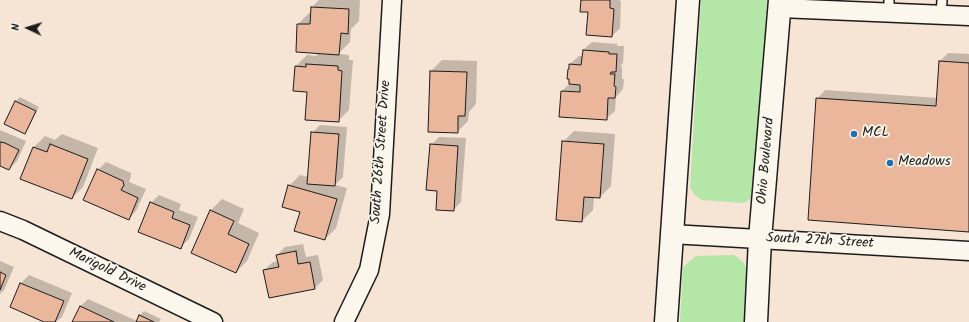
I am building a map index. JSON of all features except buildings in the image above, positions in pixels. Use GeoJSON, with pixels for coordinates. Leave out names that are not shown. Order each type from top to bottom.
{"type":"FeatureCollection","features":[{"type":"Feature","properties":{"kind":"street","name":"South 26th Street Drive"},"geometry":{"type":"LineString","coordinates":[[344,322],[369,270],[380,214],[392,0]]}},
{"type":"Feature","properties":{"kind":"street"},"geometry":{"type":"LineString","coordinates":[[666,322],[688,0]]}},
{"type":"Feature","properties":{"kind":"street"},"geometry":{"type":"LineString","coordinates":[[780,4],[941,7],[969,16]]}},
{"type":"Feature","properties":{"kind":"street","name":"Ohio Boulevard"},"geometry":{"type":"LineString","coordinates":[[756,322],[760,239],[780,4]]}},
{"type":"Feature","properties":{"kind":"street","name":"Marigold Drive"},"geometry":{"type":"LineString","coordinates":[[0,221],[23,230],[213,322]]}},
{"type":"Feature","properties":{"kind":"street","name":"South 27th Street"},"geometry":{"type":"LineString","coordinates":[[671,234],[969,250]]}},
{"type":"Feature","properties":{"kind":"green space"},"geometry":{"type":"Polygon","coordinates":[[[701,0],[767,0],[755,194],[743,203],[702,200],[695,195],[690,188],[701,0]]]}},
{"type":"Feature","properties":{"kind":"green space"},"geometry":{"type":"Polygon","coordinates":[[[734,255],[742,261],[749,274],[746,322],[680,322],[683,267],[696,256],[734,255]]]}},
{"type":"Feature","properties":{"kind":"place","name":"MCL"},"geometry":{"type":"Point","coordinates":[854,134]}},
{"type":"Feature","properties":{"kind":"place","name":"Meadows"},"geometry":{"type":"Point","coordinates":[890,163]}}]}
